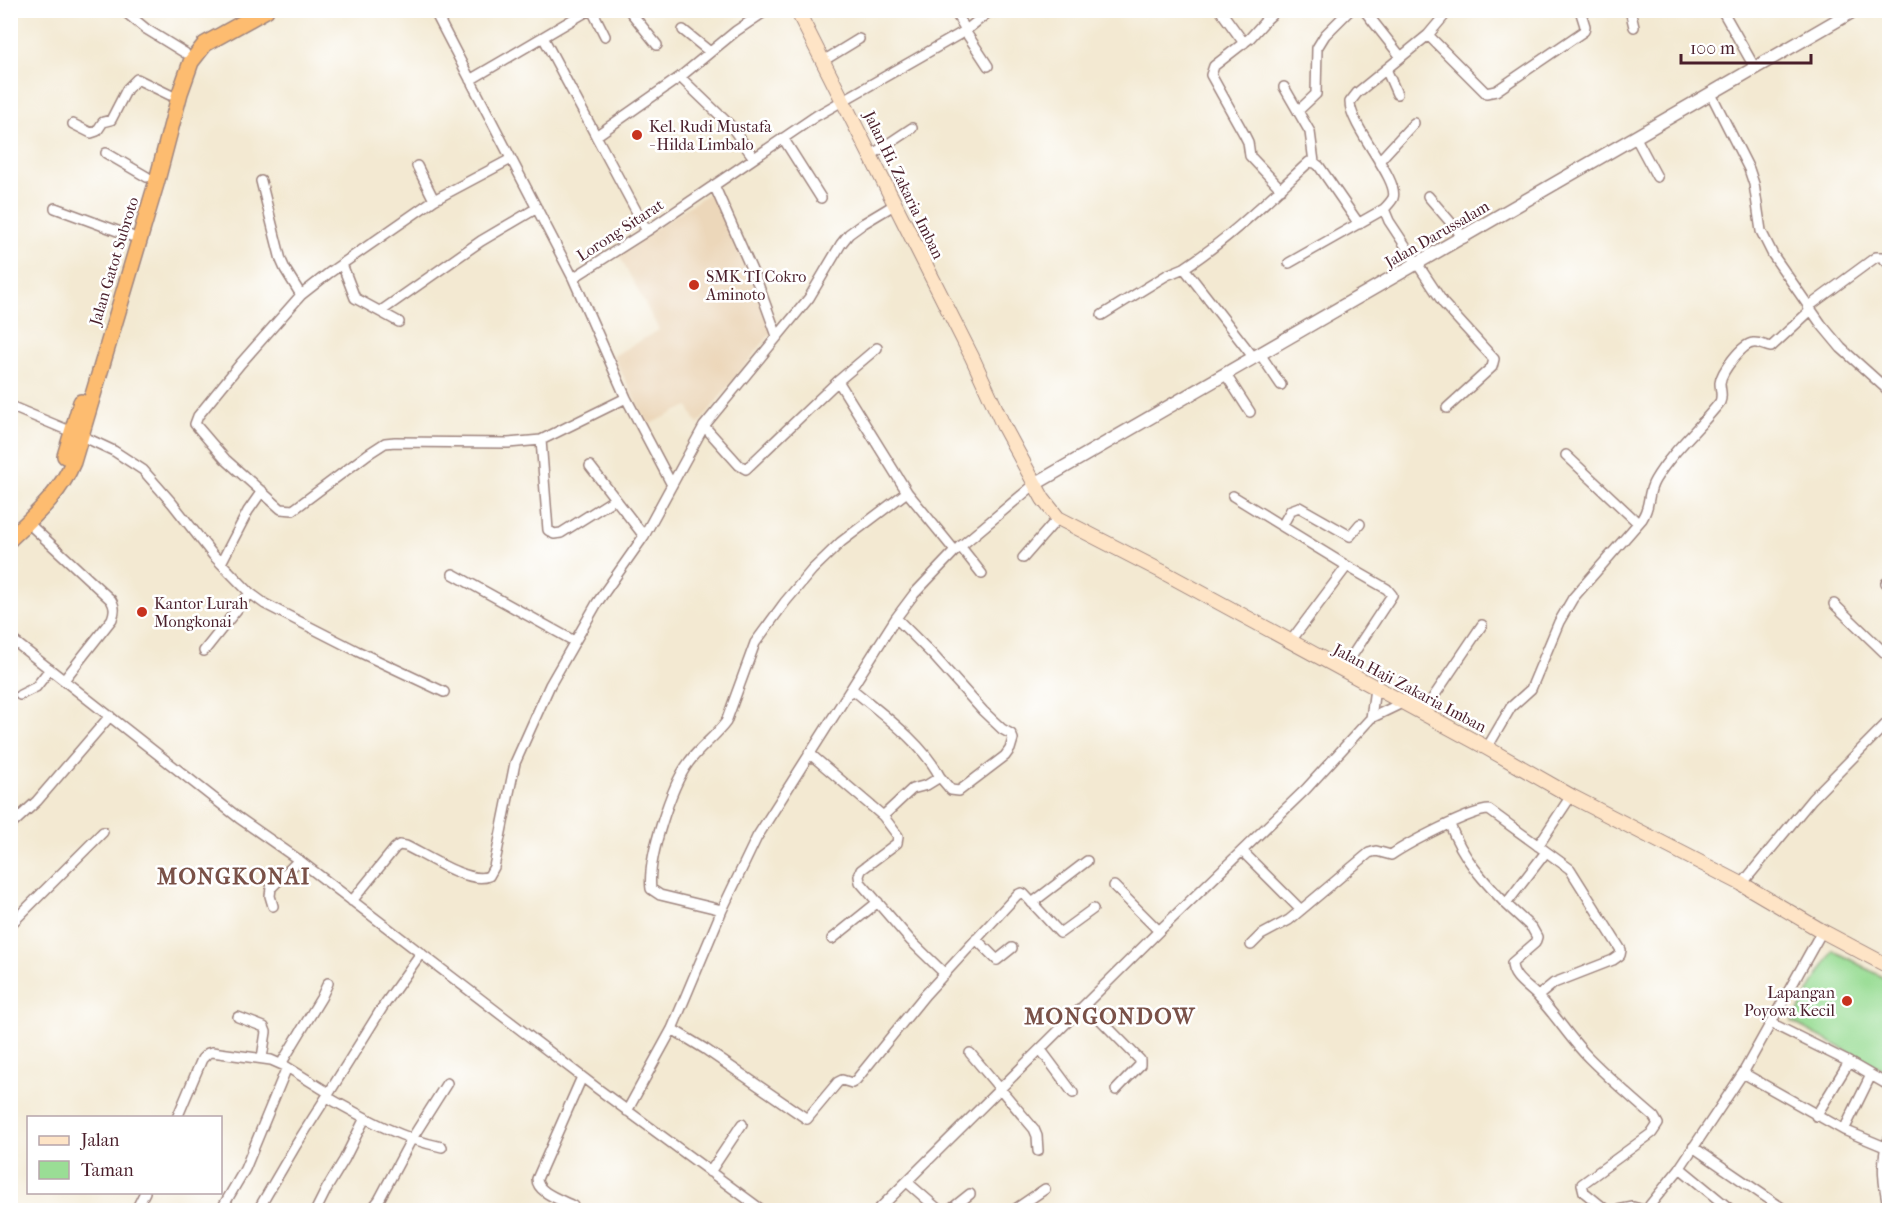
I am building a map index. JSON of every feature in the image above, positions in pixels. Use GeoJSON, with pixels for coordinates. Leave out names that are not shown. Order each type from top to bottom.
{"type":"FeatureCollection","features":[{"type":"Feature","properties":{"kind":"highway","name":"Jalan Gatot Subroto"},"geometry":{"type":"LineString","coordinates":[[116,298],[156,184],[180,93],[191,62],[205,44],[246,10]]}},
{"type":"Feature","properties":{"kind":"highway","name":"Jalan Gatot Subroto"},"geometry":{"type":"LineString","coordinates":[[10,539],[62,486],[74,462],[77,434],[116,298],[180,50],[197,39],[266,10]]}},
{"type":"Feature","properties":{"kind":"highway","name":"Jalan Gatot Subroto"},"geometry":{"type":"LineString","coordinates":[[10,527],[54,480],[77,434]]}},
{"type":"Feature","properties":{"kind":"main road","name":"Jalan Hi. Zakaria Imban"},"geometry":{"type":"LineString","coordinates":[[797,10],[980,376]]}},
{"type":"Feature","properties":{"kind":"main road","name":"Jalan Haji Zakaria Imban"},"geometry":{"type":"LineString","coordinates":[[980,376],[1035,484],[1047,505],[1058,518],[1163,572],[1342,671],[1488,748],[1571,796],[1742,884],[1822,931],[1890,967]]}},
{"type":"Feature","properties":{"kind":"street"},"geometry":{"type":"LineString","coordinates":[[123,10],[146,29],[180,50]]}},
{"type":"Feature","properties":{"kind":"street","name":"Lorong Sitarat"},"geometry":{"type":"LineString","coordinates":[[434,10],[573,278],[647,231],[783,138],[965,30],[991,10]]}},
{"type":"Feature","properties":{"kind":"street"},"geometry":{"type":"LineString","coordinates":[[470,80],[590,10],[605,36]]}},
{"type":"Feature","properties":{"kind":"street"},"geometry":{"type":"LineString","coordinates":[[629,10],[657,45]]}},
{"type":"Feature","properties":{"kind":"street"},"geometry":{"type":"LineString","coordinates":[[596,136],[680,78],[736,31],[767,10]]}},
{"type":"Feature","properties":{"kind":"street"},"geometry":{"type":"LineString","coordinates":[[954,10],[988,66]]}},
{"type":"Feature","properties":{"kind":"street"},"geometry":{"type":"LineString","coordinates":[[1220,10],[1244,43]]}},
{"type":"Feature","properties":{"kind":"street"},"geometry":{"type":"LineString","coordinates":[[1261,10],[1267,19]]}},
{"type":"Feature","properties":{"kind":"street"},"geometry":{"type":"LineString","coordinates":[[1277,10],[1244,43],[1214,66],[1211,75],[1248,142],[1250,156],[1281,189]]}},
{"type":"Feature","properties":{"kind":"street"},"geometry":{"type":"LineString","coordinates":[[1299,110],[1316,94],[1316,58],[1320,42],[1350,10]]}},
{"type":"Feature","properties":{"kind":"street"},"geometry":{"type":"LineString","coordinates":[[1364,10],[1401,57]]}},
{"type":"Feature","properties":{"kind":"street"},"geometry":{"type":"LineString","coordinates":[[1289,263],[1384,209],[1394,195],[1379,161],[1352,115],[1350,102],[1357,93],[1428,35],[1449,10]]}},
{"type":"Feature","properties":{"kind":"street"},"geometry":{"type":"LineString","coordinates":[[1428,35],[1486,93],[1490,93],[1584,31],[1580,10]]}},
{"type":"Feature","properties":{"kind":"street"},"geometry":{"type":"LineString","coordinates":[[1630,10],[1634,27]]}},
{"type":"Feature","properties":{"kind":"street"},"geometry":{"type":"LineString","coordinates":[[1722,10],[1755,68]]}},
{"type":"Feature","properties":{"kind":"street","name":"Jalan Darussalam"},"geometry":{"type":"LineString","coordinates":[[1035,484],[1855,10]]}},
{"type":"Feature","properties":{"kind":"street"},"geometry":{"type":"LineString","coordinates":[[683,30],[710,52]]}},
{"type":"Feature","properties":{"kind":"street"},"geometry":{"type":"LineString","coordinates":[[543,37],[647,231]]}},
{"type":"Feature","properties":{"kind":"street"},"geometry":{"type":"LineString","coordinates":[[823,61],[859,39]]}},
{"type":"Feature","properties":{"kind":"street"},"geometry":{"type":"LineString","coordinates":[[1386,69],[1397,94]]}},
{"type":"Feature","properties":{"kind":"street"},"geometry":{"type":"LineString","coordinates":[[680,78],[731,126],[754,158]]}},
{"type":"Feature","properties":{"kind":"street"},"geometry":{"type":"LineString","coordinates":[[73,124],[91,133],[97,131],[103,122],[113,118],[127,89],[137,79],[170,95]]}},
{"type":"Feature","properties":{"kind":"street"},"geometry":{"type":"LineString","coordinates":[[1284,87],[1310,132],[1314,162],[1359,224]]}},
{"type":"Feature","properties":{"kind":"street"},"geometry":{"type":"LineString","coordinates":[[1712,94],[1749,169],[1764,239],[1809,308],[1842,348],[1890,392]]}},
{"type":"Feature","properties":{"kind":"street"},"geometry":{"type":"LineString","coordinates":[[1379,161],[1414,123]]}},
{"type":"Feature","properties":{"kind":"street"},"geometry":{"type":"LineString","coordinates":[[870,156],[912,128]]}},
{"type":"Feature","properties":{"kind":"street"},"geometry":{"type":"LineString","coordinates":[[783,138],[821,198]]}},
{"type":"Feature","properties":{"kind":"street"},"geometry":{"type":"LineString","coordinates":[[1636,138],[1657,177]]}},
{"type":"Feature","properties":{"kind":"street"},"geometry":{"type":"LineString","coordinates":[[106,153],[147,177]]}},
{"type":"Feature","properties":{"kind":"street"},"geometry":{"type":"LineString","coordinates":[[512,159],[434,200],[336,268],[302,295],[241,363],[196,421],[197,427],[225,459],[281,509],[289,510],[300,505],[368,454],[389,442],[508,443],[541,440],[626,398]]}},
{"type":"Feature","properties":{"kind":"street"},"geometry":{"type":"LineString","coordinates":[[1102,315],[1204,255],[1309,162],[1314,162]]}},
{"type":"Feature","properties":{"kind":"street"},"geometry":{"type":"LineString","coordinates":[[417,166],[434,200]]}},
{"type":"Feature","properties":{"kind":"street"},"geometry":{"type":"LineString","coordinates":[[261,181],[281,260],[302,295]]}},
{"type":"Feature","properties":{"kind":"street"},"geometry":{"type":"LineString","coordinates":[[714,185],[758,284],[777,336]]}},
{"type":"Feature","properties":{"kind":"street"},"geometry":{"type":"LineString","coordinates":[[1428,196],[1464,238]]}},
{"type":"Feature","properties":{"kind":"street"},"geometry":{"type":"LineString","coordinates":[[352,901],[399,845],[406,846],[462,874],[476,878],[489,876],[494,867],[515,763],[550,685],[574,641],[610,583],[644,536],[704,426],[809,298],[834,254],[849,234],[894,205]]}},
{"type":"Feature","properties":{"kind":"street"},"geometry":{"type":"LineString","coordinates":[[55,208],[131,236]]}},
{"type":"Feature","properties":{"kind":"street"},"geometry":{"type":"LineString","coordinates":[[381,310],[481,241],[537,208]]}},
{"type":"Feature","properties":{"kind":"street"},"geometry":{"type":"LineString","coordinates":[[1384,209],[1416,265],[1444,304],[1494,359],[1492,367],[1447,408]]}},
{"type":"Feature","properties":{"kind":"street"},"geometry":{"type":"LineString","coordinates":[[1488,748],[1510,707],[1531,689],[1559,622],[1573,598],[1638,523],[1649,507],[1650,491],[1659,474],[1720,402],[1723,396],[1721,379],[1734,359],[1754,342],[1771,346],[1809,308],[1876,257],[1882,257],[1890,265]]}},
{"type":"Feature","properties":{"kind":"street"},"geometry":{"type":"LineString","coordinates":[[336,268],[355,298],[381,310],[399,322]]}},
{"type":"Feature","properties":{"kind":"street"},"geometry":{"type":"LineString","coordinates":[[1184,268],[1281,385]]}},
{"type":"Feature","properties":{"kind":"street"},"geometry":{"type":"LineString","coordinates":[[573,278],[626,398],[672,485]]}},
{"type":"Feature","properties":{"kind":"street"},"geometry":{"type":"LineString","coordinates":[[704,426],[739,465],[747,469],[838,381],[877,348]]}},
{"type":"Feature","properties":{"kind":"street"},"geometry":{"type":"LineString","coordinates":[[1226,375],[1250,412]]}},
{"type":"Feature","properties":{"kind":"street"},"geometry":{"type":"LineString","coordinates":[[838,381],[907,492],[982,574]]}},
{"type":"Feature","properties":{"kind":"street"},"geometry":{"type":"LineString","coordinates":[[10,406],[114,451],[143,470],[221,563],[250,593],[279,613],[444,692]]}},
{"type":"Feature","properties":{"kind":"street"},"geometry":{"type":"LineString","coordinates":[[541,440],[548,530],[554,534],[561,532],[615,499]]}},
{"type":"Feature","properties":{"kind":"street"},"geometry":{"type":"LineString","coordinates":[[1566,455],[1638,523]]}},
{"type":"Feature","properties":{"kind":"street"},"geometry":{"type":"LineString","coordinates":[[590,466],[644,536]]}},
{"type":"Feature","properties":{"kind":"street"},"geometry":{"type":"LineString","coordinates":[[624,1108],[672,1029],[722,910],[756,837],[896,618],[914,594],[958,549],[1035,484]]}},
{"type":"Feature","properties":{"kind":"street"},"geometry":{"type":"LineString","coordinates":[[221,563],[248,511],[262,491]]}},
{"type":"Feature","properties":{"kind":"street"},"geometry":{"type":"LineString","coordinates":[[722,910],[660,895],[651,889],[649,880],[661,829],[679,778],[690,761],[726,722],[755,643],[785,602],[812,570],[842,542],[907,492]]}},
{"type":"Feature","properties":{"kind":"street"},"geometry":{"type":"LineString","coordinates":[[1233,496],[1387,589],[1392,595],[1342,671]]}},
{"type":"Feature","properties":{"kind":"street"},"geometry":{"type":"LineString","coordinates":[[1282,525],[1291,510],[1299,507],[1350,536],[1360,524]]}},
{"type":"Feature","properties":{"kind":"street"},"geometry":{"type":"LineString","coordinates":[[1023,558],[1058,518]]}},
{"type":"Feature","properties":{"kind":"street"},"geometry":{"type":"LineString","coordinates":[[27,522],[114,605],[115,612],[112,619],[64,680]]}},
{"type":"Feature","properties":{"kind":"street"},"geometry":{"type":"LineString","coordinates":[[1290,642],[1347,566]]}},
{"type":"Feature","properties":{"kind":"street"},"geometry":{"type":"LineString","coordinates":[[453,574],[574,641]]}},
{"type":"Feature","properties":{"kind":"street"},"geometry":{"type":"LineString","coordinates":[[204,651],[250,593]]}},
{"type":"Feature","properties":{"kind":"street"},"geometry":{"type":"LineString","coordinates":[[1834,604],[1890,658]]}},
{"type":"Feature","properties":{"kind":"street"},"geometry":{"type":"LineString","coordinates":[[852,689],[911,741],[933,765],[951,790],[959,791],[1011,749],[1013,739],[1011,734],[1002,729],[983,711],[896,618]]}},
{"type":"Feature","properties":{"kind":"street"},"geometry":{"type":"LineString","coordinates":[[1422,714],[1482,625]]}},
{"type":"Feature","properties":{"kind":"street"},"geometry":{"type":"LineString","coordinates":[[10,638],[239,818],[299,860],[582,1077],[762,1210]]}},
{"type":"Feature","properties":{"kind":"street"},"geometry":{"type":"LineString","coordinates":[[20,695],[36,687],[50,669]]}},
{"type":"Feature","properties":{"kind":"street"},"geometry":{"type":"LineString","coordinates":[[1371,718],[1375,688]]}},
{"type":"Feature","properties":{"kind":"street"},"geometry":{"type":"LineString","coordinates":[[878,1210],[1159,931],[1243,852],[1330,765],[1371,718],[1402,703]]}},
{"type":"Feature","properties":{"kind":"street"},"geometry":{"type":"LineString","coordinates":[[13,819],[44,794],[110,716]]}},
{"type":"Feature","properties":{"kind":"street"},"geometry":{"type":"LineString","coordinates":[[1742,884],[1812,799],[1890,720]]}},
{"type":"Feature","properties":{"kind":"street"},"geometry":{"type":"LineString","coordinates":[[809,753],[883,816],[898,836],[897,843],[866,865],[859,876],[860,882],[911,941],[945,974]]}},
{"type":"Feature","properties":{"kind":"street"},"geometry":{"type":"LineString","coordinates":[[883,816],[912,789],[927,786],[940,777]]}},
{"type":"Feature","properties":{"kind":"street"},"geometry":{"type":"LineString","coordinates":[[1538,846],[1571,796]]}},
{"type":"Feature","properties":{"kind":"street"},"geometry":{"type":"LineString","coordinates":[[1251,945],[1261,935],[1289,920],[1369,853],[1377,851],[1390,855],[1473,814],[1489,810],[1570,868],[1621,952],[1604,964],[1554,983],[1538,996]]}},
{"type":"Feature","properties":{"kind":"street"},"geometry":{"type":"LineString","coordinates":[[1449,825],[1469,863],[1536,934],[1535,943],[1519,955],[1512,966],[1520,981],[1538,996],[1588,1057],[1654,1117],[1658,1124],[1652,1133],[1582,1184],[1584,1192],[1606,1210]]}},
{"type":"Feature","properties":{"kind":"street"},"geometry":{"type":"LineString","coordinates":[[10,925],[103,832]]}},
{"type":"Feature","properties":{"kind":"street"},"geometry":{"type":"LineString","coordinates":[[1243,852],[1301,910]]}},
{"type":"Feature","properties":{"kind":"street"},"geometry":{"type":"LineString","coordinates":[[1506,904],[1546,852]]}},
{"type":"Feature","properties":{"kind":"street"},"geometry":{"type":"LineString","coordinates":[[273,906],[270,896],[271,888],[299,860]]}},
{"type":"Feature","properties":{"kind":"street"},"geometry":{"type":"LineString","coordinates":[[1032,903],[1087,861]]}},
{"type":"Feature","properties":{"kind":"street"},"geometry":{"type":"LineString","coordinates":[[1114,886],[1159,931]]}},
{"type":"Feature","properties":{"kind":"street"},"geometry":{"type":"LineString","coordinates":[[672,1029],[807,1119],[838,1082],[842,1080],[852,1083],[856,1080],[908,1015],[1017,895],[1024,894],[1060,933],[1093,909]]}},
{"type":"Feature","properties":{"kind":"street"},"geometry":{"type":"LineString","coordinates":[[831,939],[878,902]]}},
{"type":"Feature","properties":{"kind":"street"},"geometry":{"type":"LineString","coordinates":[[1618,1210],[1633,1207],[1647,1210],[1680,1168],[1743,1073],[1822,931]]}},
{"type":"Feature","properties":{"kind":"street"},"geometry":{"type":"LineString","coordinates":[[976,939],[997,960],[1012,948]]}},
{"type":"Feature","properties":{"kind":"street"},"geometry":{"type":"LineString","coordinates":[[258,1210],[382,1008],[421,953]]}},
{"type":"Feature","properties":{"kind":"street"},"geometry":{"type":"LineString","coordinates":[[221,1210],[245,1169],[284,1066],[327,984]]}},
{"type":"Feature","properties":{"kind":"street"},"geometry":{"type":"LineString","coordinates":[[1086,1005],[1140,1060],[1140,1065],[1116,1090]]}},
{"type":"Feature","properties":{"kind":"street"},"geometry":{"type":"LineString","coordinates":[[238,1017],[264,1027],[266,1032],[262,1058]]}},
{"type":"Feature","properties":{"kind":"street"},"geometry":{"type":"LineString","coordinates":[[1771,1023],[1849,1062],[1890,1086]]}},
{"type":"Feature","properties":{"kind":"street"},"geometry":{"type":"LineString","coordinates":[[1041,1050],[1073,1093]]}},
{"type":"Feature","properties":{"kind":"street"},"geometry":{"type":"LineString","coordinates":[[178,1116],[202,1059],[208,1053],[262,1058],[284,1066],[365,1118],[411,1140],[442,1147]]}},
{"type":"Feature","properties":{"kind":"street"},"geometry":{"type":"LineString","coordinates":[[970,1053],[1034,1129],[1038,1151]]}},
{"type":"Feature","properties":{"kind":"street"},"geometry":{"type":"LineString","coordinates":[[1816,1116],[1849,1062]]}},
{"type":"Feature","properties":{"kind":"street"},"geometry":{"type":"LineString","coordinates":[[1743,1073],[1816,1116],[1885,1147]]}},
{"type":"Feature","properties":{"kind":"street"},"geometry":{"type":"LineString","coordinates":[[1844,1130],[1871,1075]]}},
{"type":"Feature","properties":{"kind":"street"},"geometry":{"type":"LineString","coordinates":[[573,1206],[541,1189],[537,1184],[537,1179],[582,1077]]}},
{"type":"Feature","properties":{"kind":"street"},"geometry":{"type":"LineString","coordinates":[[371,1210],[447,1083]]}},
{"type":"Feature","properties":{"kind":"street"},"geometry":{"type":"LineString","coordinates":[[316,1210],[365,1118]]}},
{"type":"Feature","properties":{"kind":"street"},"geometry":{"type":"LineString","coordinates":[[710,1172],[742,1124]]}},
{"type":"Feature","properties":{"kind":"street"},"geometry":{"type":"LineString","coordinates":[[1889,1210],[1885,1179],[1885,1147],[1890,1136]]}},
{"type":"Feature","properties":{"kind":"street"},"geometry":{"type":"LineString","coordinates":[[1693,1147],[1785,1210]]}},
{"type":"Feature","properties":{"kind":"street"},"geometry":{"type":"LineString","coordinates":[[1680,1168],[1731,1210]]}},
{"type":"Feature","properties":{"kind":"street"},"geometry":{"type":"LineString","coordinates":[[907,1182],[939,1210]]}},
{"type":"Feature","properties":{"kind":"street"},"geometry":{"type":"LineString","coordinates":[[1014,1210],[1045,1189]]}},
{"type":"Feature","properties":{"kind":"street"},"geometry":{"type":"LineString","coordinates":[[136,1210],[144,1194]]}},
{"type":"Feature","properties":{"kind":"street"},"geometry":{"type":"LineString","coordinates":[[952,1210],[970,1194]]}},
{"type":"Feature","properties":{"kind":"shaded area","name":"SMK TI Cokro Aminoto"},"geometry":{"type":"Polygon","coordinates":[[[715,189],[772,332],[698,425],[688,406],[648,425],[613,356],[659,330],[618,253],[715,189]]]}},
{"type":"Feature","properties":{"kind":"green space","name":"Lapangan Poyowa Kecil"},"geometry":{"type":"Polygon","coordinates":[[[1833,950],[1889,981],[1889,1073],[1792,1022],[1833,950]]]}},
{"type":"Feature","properties":{"kind":"place","name":"Kel. Rudi Mustafa - Hilda Limbalo"},"geometry":{"type":"Point","coordinates":[637,135]}},
{"type":"Feature","properties":{"kind":"place","name":"SMK TI Cokro Aminoto"},"geometry":{"type":"Point","coordinates":[694,285]}},
{"type":"Feature","properties":{"kind":"place","name":"Kantor Lurah Mongkonai"},"geometry":{"type":"Point","coordinates":[142,612]}},
{"type":"Feature","properties":{"kind":"place","name":"Lapangan Poyowa Kecil"},"geometry":{"type":"Point","coordinates":[1847,1001]}},
{"type":"Feature","properties":{"kind":"district","name":"MONGKONAI"},"geometry":{"type":"Point","coordinates":[234,877]}},
{"type":"Feature","properties":{"kind":"district","name":"MONGONDOW"},"geometry":{"type":"Point","coordinates":[1110,1017]}}]}
